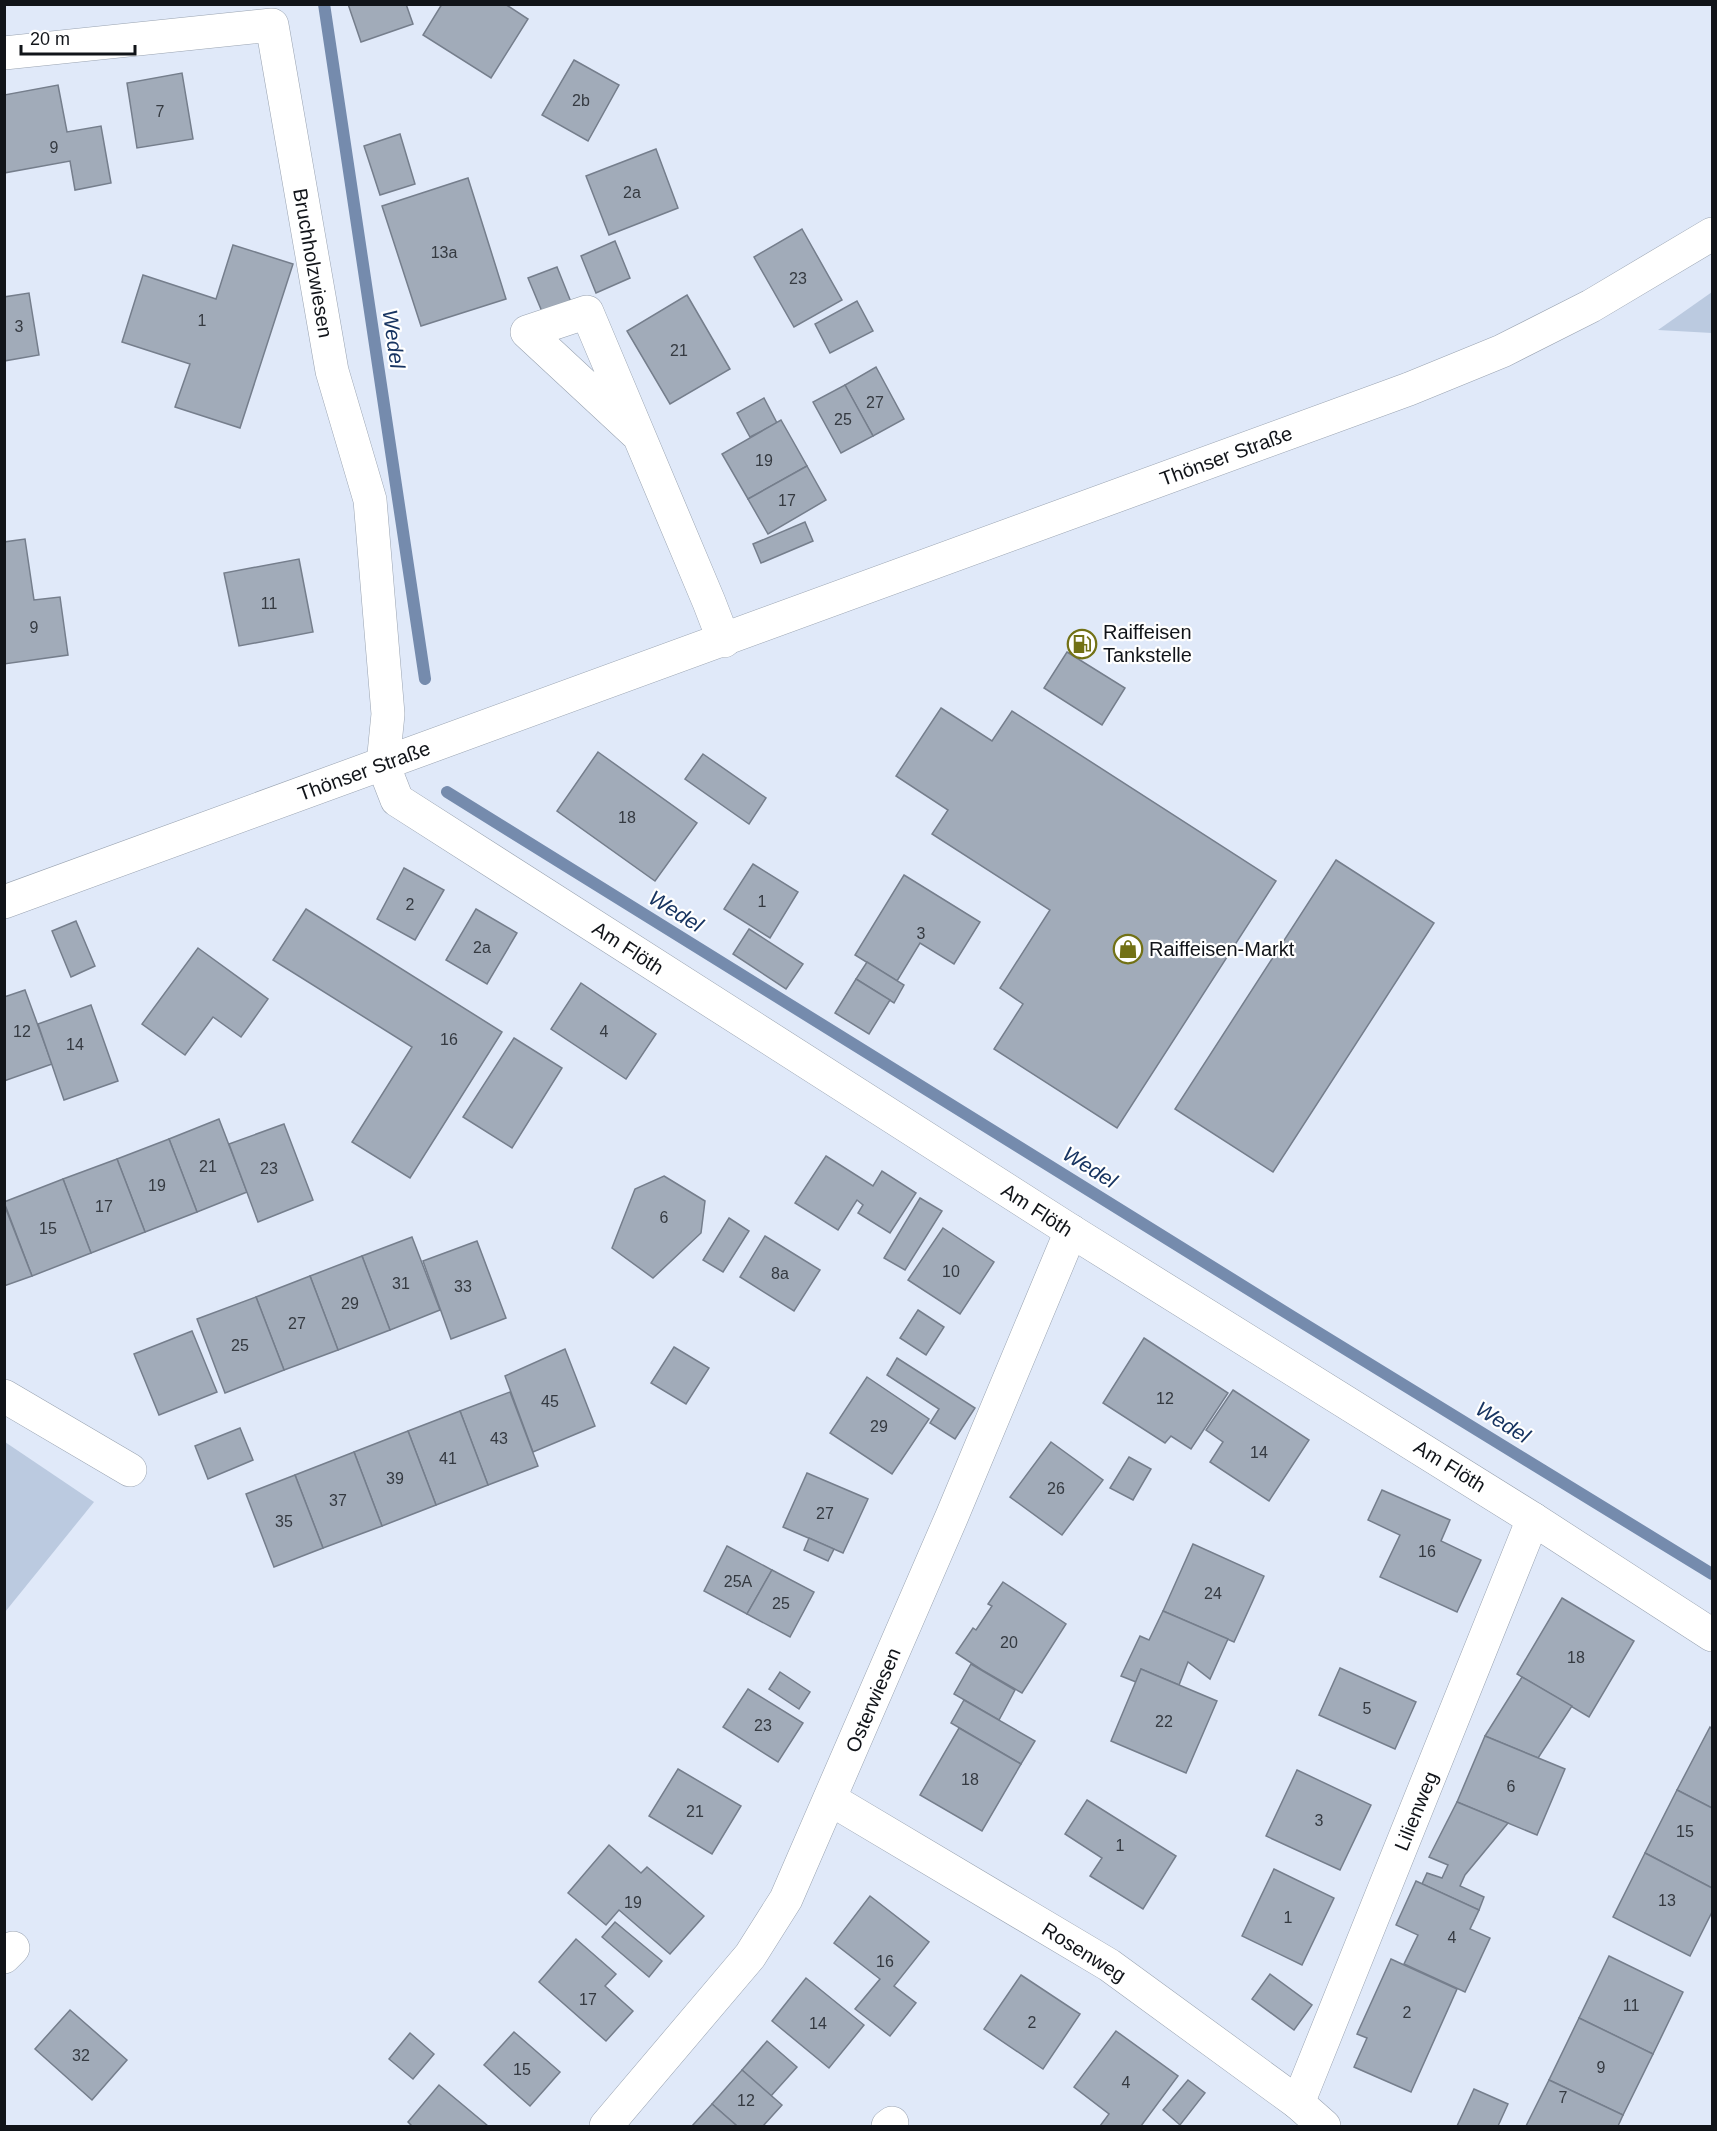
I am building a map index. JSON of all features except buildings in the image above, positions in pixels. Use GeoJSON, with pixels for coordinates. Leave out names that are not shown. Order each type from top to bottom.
{"type":"FeatureCollection","features":[{"type":"Feature","properties":{"kind":"street","name":"Bruchholzwiesen"},"geometry":{"type":"LineString","coordinates":[[4,53],[272,25],[332,371],[370,500],[388,714],[383,764]]}},
{"type":"Feature","properties":{"kind":"street","name":"Thönser Straße"},"geometry":{"type":"LineString","coordinates":[[4,902],[1409,389],[1502,351],[1591,306],[1713,234]]}},
{"type":"Feature","properties":{"kind":"street"},"geometry":{"type":"LineString","coordinates":[[639,436],[724,641]]}},
{"type":"Feature","properties":{"kind":"street","name":"Am Flöth"},"geometry":{"type":"LineString","coordinates":[[383,764],[397,800],[1071,1231],[1533,1518],[1713,1635]]}},
{"type":"Feature","properties":{"kind":"street","name":"Osterwiesen"},"geometry":{"type":"LineString","coordinates":[[606,2127],[750,1956],[786,1899],[957,1505],[1071,1231]]}},
{"type":"Feature","properties":{"kind":"street"},"geometry":{"type":"LineString","coordinates":[[4,1396],[130,1470]]}},
{"type":"Feature","properties":{"kind":"street","name":"Lilienweg"},"geometry":{"type":"LineString","coordinates":[[1298,2103],[1533,1518]]}},
{"type":"Feature","properties":{"kind":"street","name":"Rosenweg"},"geometry":{"type":"LineString","coordinates":[[830,1799],[1109,1965],[1298,2103],[1324,2127]]}},
{"type":"Feature","properties":{"kind":"shaded area"},"geometry":{"type":"Polygon","coordinates":[[[1712,292],[1712,333],[1658,330],[1712,292]]]}},
{"type":"Feature","properties":{"kind":"shaded area"},"geometry":{"type":"Polygon","coordinates":[[[5,1442],[94,1502],[5,1612],[5,1442]]]}},
{"type":"Feature","properties":{"kind":"waterway","name":"Wedel"},"geometry":{"type":"LineString","coordinates":[[324,4],[425,679]]}},
{"type":"Feature","properties":{"kind":"waterway","name":"Wedel"},"geometry":{"type":"LineString","coordinates":[[447,792],[1712,1574]]}},
{"type":"Feature","properties":{"kind":"place","name":"Raiffeisen Tankstelle"},"geometry":{"type":"Point","coordinates":[1082,644]}},
{"type":"Feature","properties":{"kind":"place","name":"Raiffeisen-Markt"},"geometry":{"type":"Point","coordinates":[1128,949]}}]}
